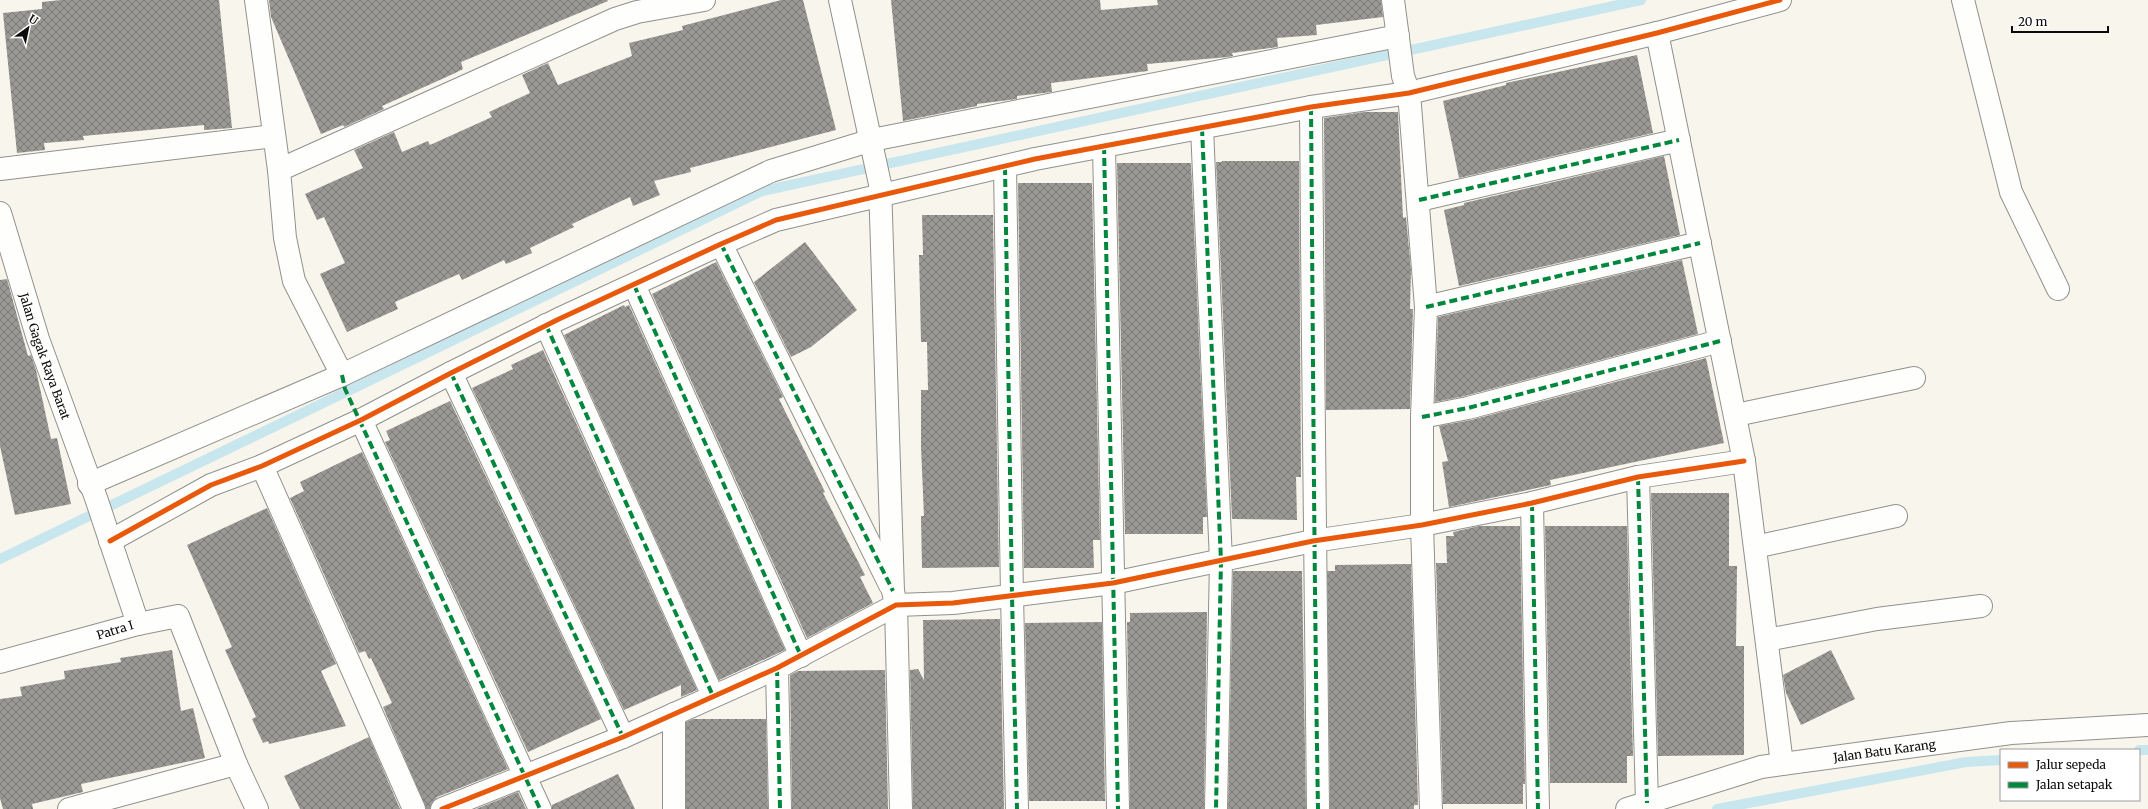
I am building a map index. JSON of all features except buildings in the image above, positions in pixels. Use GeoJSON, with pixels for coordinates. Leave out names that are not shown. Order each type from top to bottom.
{"type":"FeatureCollection","features":[{"type":"Feature","properties":{"kind":"street"},"geometry":{"type":"LineString","coordinates":[[256,0],[279,170],[285,238],[294,281],[342,375]]}},
{"type":"Feature","properties":{"kind":"street"},"geometry":{"type":"LineString","coordinates":[[279,170],[615,19],[637,12],[704,0]]}},
{"type":"Feature","properties":{"kind":"street"},"geometry":{"type":"LineString","coordinates":[[840,0],[874,148],[881,189],[901,809]]}},
{"type":"Feature","properties":{"kind":"street"},"geometry":{"type":"LineString","coordinates":[[1393,0],[1406,84],[1419,200],[1426,307],[1422,417],[1422,525],[1430,809]]}},
{"type":"Feature","properties":{"kind":"street"},"geometry":{"type":"LineString","coordinates":[[108,537],[211,485],[262,466],[361,420],[451,372],[546,325],[776,220],[881,189],[1006,168],[1035,159],[1311,107],[1406,84],[1657,33],[1780,0]]}},
{"type":"Feature","properties":{"kind":"street"},"geometry":{"type":"LineString","coordinates":[[1963,0],[2011,192],[2058,289]]}},
{"type":"Feature","properties":{"kind":"street"},"geometry":{"type":"LineString","coordinates":[[1657,33],[1736,415],[1744,461],[1782,764]]}},
{"type":"Feature","properties":{"kind":"street"},"geometry":{"type":"LineString","coordinates":[[93,491],[342,375],[771,171],[874,148],[1399,39]]}},
{"type":"Feature","properties":{"kind":"street"},"geometry":{"type":"LineString","coordinates":[[1311,107],[1314,428],[1313,540],[1318,809]]}},
{"type":"Feature","properties":{"kind":"street"},"geometry":{"type":"LineString","coordinates":[[1202,128],[1221,561],[1216,809]]}},
{"type":"Feature","properties":{"kind":"street"},"geometry":{"type":"LineString","coordinates":[[0,169],[274,136]]}},
{"type":"Feature","properties":{"kind":"street"},"geometry":{"type":"LineString","coordinates":[[1419,200],[1679,140]]}},
{"type":"Feature","properties":{"kind":"street"},"geometry":{"type":"LineString","coordinates":[[1104,146],[1118,809]]}},
{"type":"Feature","properties":{"kind":"street"},"geometry":{"type":"LineString","coordinates":[[1006,168],[1012,596],[1017,809]]}},
{"type":"Feature","properties":{"kind":"street","name":"Jalan Gagak Raya Barat"},"geometry":{"type":"LineString","coordinates":[[0,212],[38,339],[108,537]]}},
{"type":"Feature","properties":{"kind":"street"},"geometry":{"type":"LineString","coordinates":[[1426,307],[1700,243]]}},
{"type":"Feature","properties":{"kind":"street"},"geometry":{"type":"LineString","coordinates":[[721,244],[894,598]]}},
{"type":"Feature","properties":{"kind":"street"},"geometry":{"type":"LineString","coordinates":[[634,285],[801,656]]}},
{"type":"Feature","properties":{"kind":"street"},"geometry":{"type":"LineString","coordinates":[[546,325],[713,696]]}},
{"type":"Feature","properties":{"kind":"street"},"geometry":{"type":"LineString","coordinates":[[1422,417],[1468,408],[1720,341]]}},
{"type":"Feature","properties":{"kind":"street"},"geometry":{"type":"LineString","coordinates":[[451,372],[623,738]]}},
{"type":"Feature","properties":{"kind":"street"},"geometry":{"type":"LineString","coordinates":[[1736,415],[1914,378]]}},
{"type":"Feature","properties":{"kind":"street"},"geometry":{"type":"LineString","coordinates":[[361,420],[540,809]]}},
{"type":"Feature","properties":{"kind":"street"},"geometry":{"type":"LineString","coordinates":[[442,809],[623,738],[777,668],[801,656],[894,598],[953,603],[1113,583],[1313,540],[1422,525],[1532,503],[1638,478],[1744,461]]}},
{"type":"Feature","properties":{"kind":"street"},"geometry":{"type":"LineString","coordinates":[[262,466],[414,809]]}},
{"type":"Feature","properties":{"kind":"street"},"geometry":{"type":"LineString","coordinates":[[1637,806],[1638,478]]}},
{"type":"Feature","properties":{"kind":"street"},"geometry":{"type":"LineString","coordinates":[[1532,503],[1538,809]]}},
{"type":"Feature","properties":{"kind":"street"},"geometry":{"type":"LineString","coordinates":[[1755,547],[1896,516]]}},
{"type":"Feature","properties":{"kind":"street","name":"Patra I"},"geometry":{"type":"LineString","coordinates":[[0,662],[138,624],[108,537]]}},
{"type":"Feature","properties":{"kind":"street"},"geometry":{"type":"LineString","coordinates":[[1767,640],[1877,619],[1981,606]]}},
{"type":"Feature","properties":{"kind":"street"},"geometry":{"type":"LineString","coordinates":[[138,624],[178,616],[236,764],[257,809]]}},
{"type":"Feature","properties":{"kind":"street"},"geometry":{"type":"LineString","coordinates":[[777,668],[780,809]]}},
{"type":"Feature","properties":{"kind":"street"},"geometry":{"type":"LineString","coordinates":[[674,714],[674,809]]}},
{"type":"Feature","properties":{"kind":"street","name":"Jalan Batu Karang"},"geometry":{"type":"LineString","coordinates":[[1637,806],[1761,767],[2011,733],[2148,725]]}},
{"type":"Feature","properties":{"kind":"street"},"geometry":{"type":"LineString","coordinates":[[79,808],[236,764]]}},
{"type":"Feature","properties":{"kind":"waterway"},"geometry":{"type":"LineString","coordinates":[[0,559],[762,191],[1641,0]]}},
{"type":"Feature","properties":{"kind":"waterway"},"geometry":{"type":"LineString","coordinates":[[2140,750],[2148,750]]}},
{"type":"Feature","properties":{"kind":"waterway"},"geometry":{"type":"LineString","coordinates":[[1717,809],[1966,762],[2000,760]]}},
{"type":"Feature","properties":{"kind":"marked path"},"geometry":{"type":"LineString","coordinates":[[1311,107],[1318,809]]}},
{"type":"Feature","properties":{"kind":"marked path"},"geometry":{"type":"LineString","coordinates":[[1202,128],[1221,561],[1216,809]]}},
{"type":"Feature","properties":{"kind":"marked path"},"geometry":{"type":"LineString","coordinates":[[1419,200],[1679,140]]}},
{"type":"Feature","properties":{"kind":"marked path"},"geometry":{"type":"LineString","coordinates":[[1104,146],[1118,809]]}},
{"type":"Feature","properties":{"kind":"marked path"},"geometry":{"type":"LineString","coordinates":[[1005,167],[1017,809]]}},
{"type":"Feature","properties":{"kind":"marked path"},"geometry":{"type":"LineString","coordinates":[[1426,307],[1700,243]]}},
{"type":"Feature","properties":{"kind":"marked path"},"geometry":{"type":"LineString","coordinates":[[721,244],[893,591]]}},
{"type":"Feature","properties":{"kind":"marked path"},"geometry":{"type":"LineString","coordinates":[[634,285],[801,656]]}},
{"type":"Feature","properties":{"kind":"marked path"},"geometry":{"type":"LineString","coordinates":[[546,325],[713,696]]}},
{"type":"Feature","properties":{"kind":"marked path"},"geometry":{"type":"LineString","coordinates":[[1422,417],[1468,408],[1720,341]]}},
{"type":"Feature","properties":{"kind":"marked path"},"geometry":{"type":"LineString","coordinates":[[451,373],[623,737]]}},
{"type":"Feature","properties":{"kind":"marked path"},"geometry":{"type":"LineString","coordinates":[[342,375],[345,389],[540,809]]}},
{"type":"Feature","properties":{"kind":"marked path"},"geometry":{"type":"LineString","coordinates":[[1638,477],[1647,803]]}},
{"type":"Feature","properties":{"kind":"marked path"},"geometry":{"type":"LineString","coordinates":[[1532,503],[1538,809]]}},
{"type":"Feature","properties":{"kind":"marked path"},"geometry":{"type":"LineString","coordinates":[[777,668],[780,809]]}},
{"type":"Feature","properties":{"kind":"cycle path"},"geometry":{"type":"LineString","coordinates":[[110,541],[211,485],[262,466],[361,420],[559,319],[776,220],[1035,159],[1311,107],[1409,93],[1657,33],[1780,0]]}},
{"type":"Feature","properties":{"kind":"cycle path"},"geometry":{"type":"LineString","coordinates":[[442,809],[623,737],[777,668],[896,605],[953,603],[1113,583],[1313,541],[1422,525],[1532,503],[1638,477],[1744,461]]}}]}
